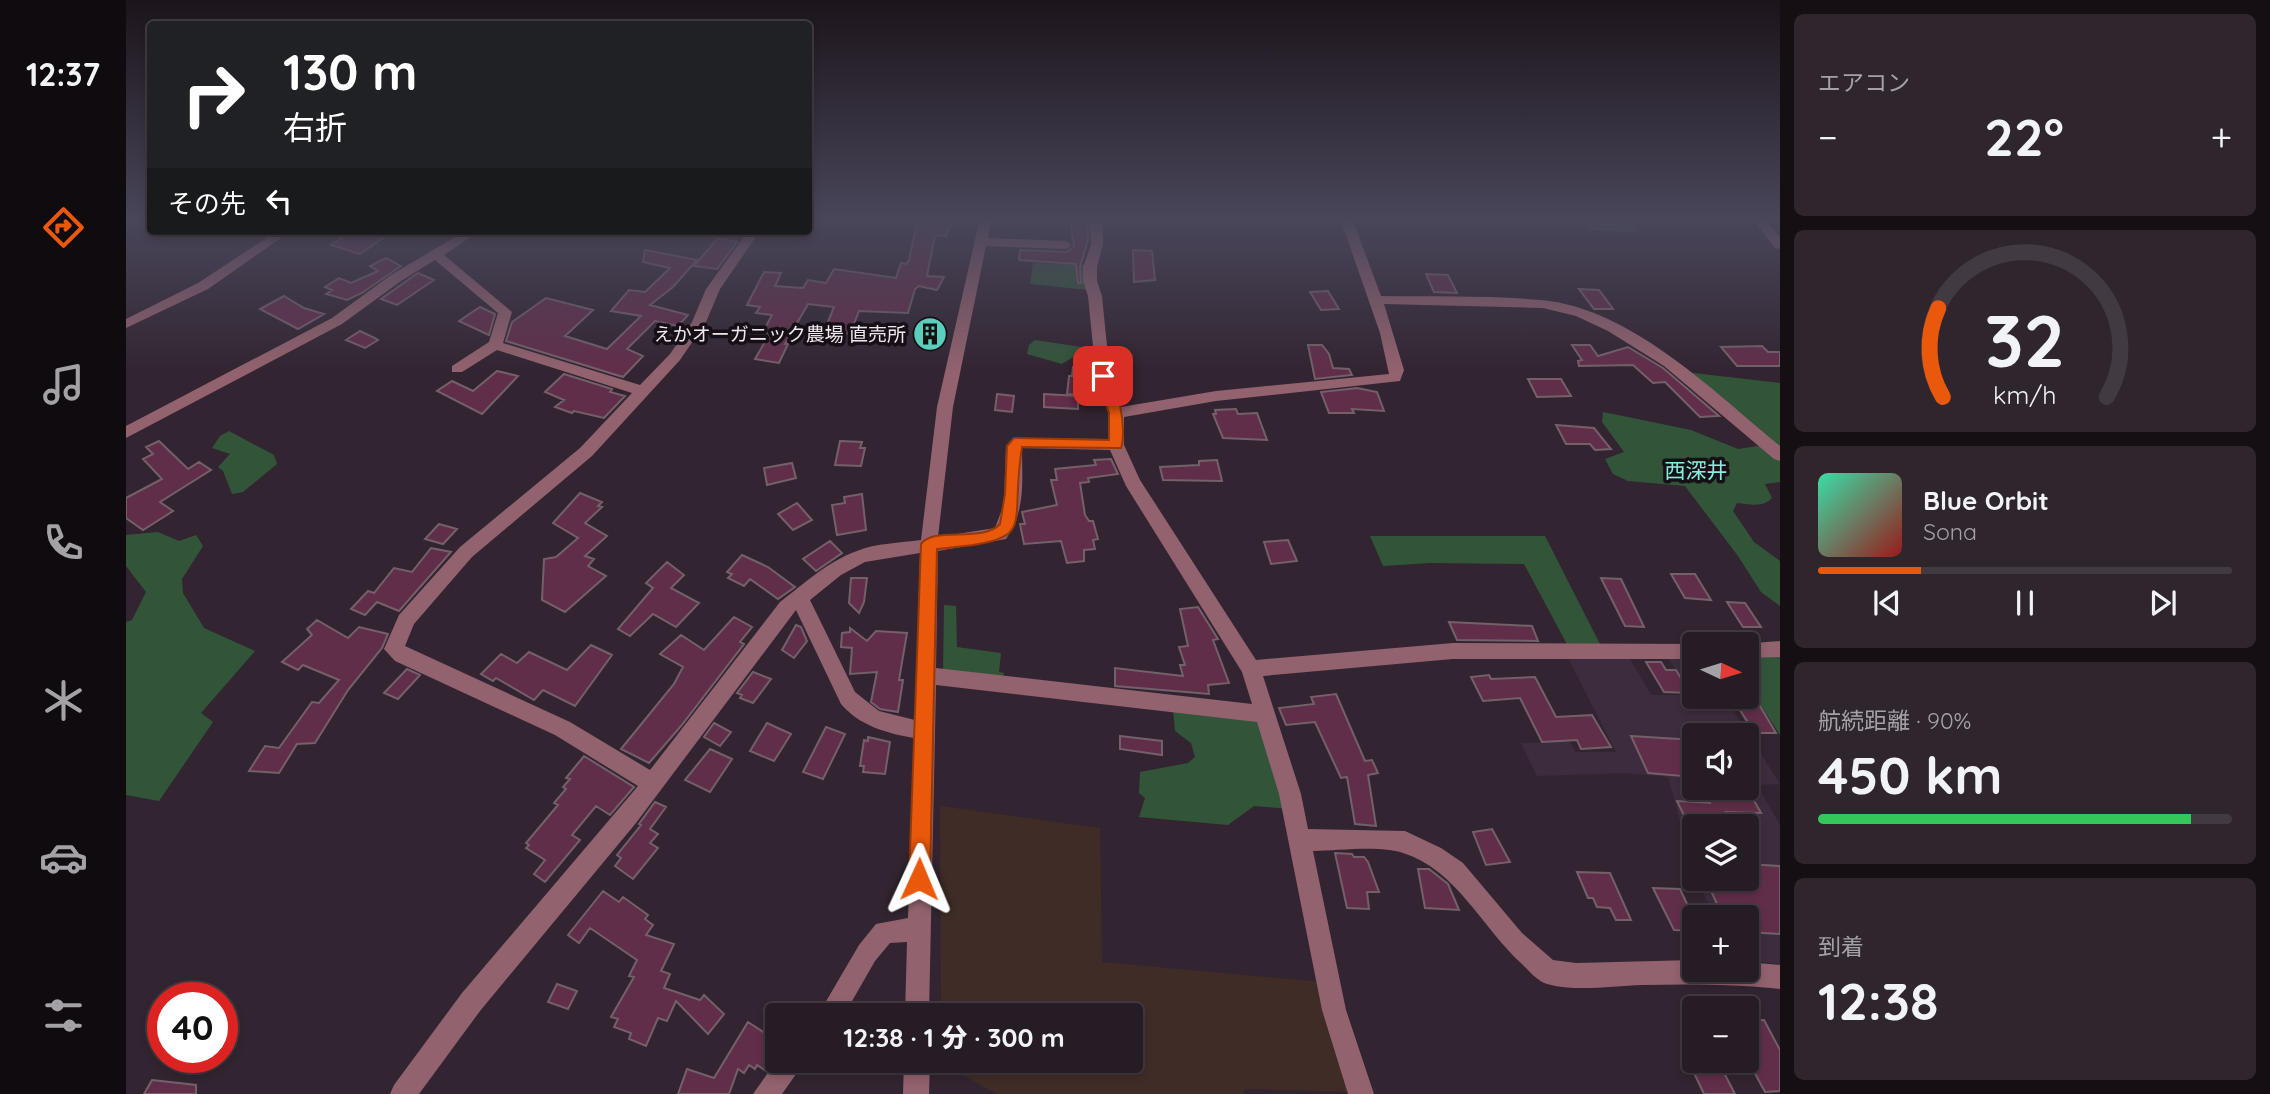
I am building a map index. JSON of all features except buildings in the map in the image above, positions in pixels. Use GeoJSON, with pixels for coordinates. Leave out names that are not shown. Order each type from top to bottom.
{"type":"FeatureCollection","features":[{"type":"Feature","properties":{"kind":"street"},"geometry":{"type":"LineString","coordinates":[[126,324],[203,286],[228,269]]}},
{"type":"Feature","properties":{"kind":"street"},"geometry":{"type":"LineString","coordinates":[[126,433],[337,321],[413,269]]}},
{"type":"Feature","properties":{"kind":"street"},"geometry":{"type":"LineString","coordinates":[[453,269],[505,312],[495,345],[457,369]]}},
{"type":"Feature","properties":{"kind":"street"},"geometry":{"type":"LineString","coordinates":[[653,784],[616,758],[554,722],[402,655],[394,649],[406,620],[466,552],[586,452],[644,392],[688,338],[713,289],[727,269]]}},
{"type":"Feature","properties":{"kind":"street"},"geometry":{"type":"LineString","coordinates":[[917,1003],[922,730],[929,544],[945,407],[975,269]]}},
{"type":"Feature","properties":{"kind":"street"},"geometry":{"type":"LineString","coordinates":[[1090,269],[1103,376],[1116,413],[1116,445],[1132,482],[1251,669],[1301,840],[1334,1010],[1361,1094]]}},
{"type":"Feature","properties":{"kind":"street"},"geometry":{"type":"LineString","coordinates":[[1116,413],[1216,396],[1395,378],[1397,370],[1387,333],[1363,269]]}},
{"type":"Feature","properties":{"kind":"street"},"geometry":{"type":"LineString","coordinates":[[1373,300],[1542,304],[1581,313],[1613,328],[1670,363],[1780,455]]}},
{"type":"Feature","properties":{"kind":"street"},"geometry":{"type":"LineString","coordinates":[[495,345],[644,392]]}},
{"type":"Feature","properties":{"kind":"street"},"geometry":{"type":"LineString","coordinates":[[403,1094],[471,1002],[653,784],[740,667],[799,596],[835,570],[861,556],[1000,534],[1007,527],[1013,494],[1014,446],[1019,442],[1116,445]]}},
{"type":"Feature","properties":{"kind":"street"},"geometry":{"type":"LineString","coordinates":[[799,596],[848,698],[859,713],[872,720],[922,730]]}},
{"type":"Feature","properties":{"kind":"street"},"geometry":{"type":"LineString","coordinates":[[1759,650],[1780,649]]}},
{"type":"Feature","properties":{"kind":"street"},"geometry":{"type":"LineString","coordinates":[[1251,669],[1453,651],[1618,654],[1682,651]]}},
{"type":"Feature","properties":{"kind":"street"},"geometry":{"type":"LineString","coordinates":[[925,675],[1265,714]]}},
{"type":"Feature","properties":{"kind":"street"},"geometry":{"type":"LineString","coordinates":[[1301,840],[1405,842],[1433,856],[1455,871],[1514,941],[1548,972],[1576,975],[1720,971],[1780,977]]}},
{"type":"Feature","properties":{"kind":"street"},"geometry":{"type":"LineString","coordinates":[[837,1003],[867,953],[884,932],[919,929]]}},
{"type":"Feature","properties":{"kind":"street"},"geometry":{"type":"LineString","coordinates":[[766,1094],[783,1073]]}},
{"type":"Feature","properties":{"kind":"street"},"geometry":{"type":"LineString","coordinates":[[916,1094],[917,1073]]}},
{"type":"Feature","properties":{"kind":"shaded area"},"geometry":{"type":"Polygon","coordinates":[[[1682,654],[1682,680],[1666,655],[1682,654]]]}},
{"type":"Feature","properties":{"kind":"shaded area"},"geometry":{"type":"Polygon","coordinates":[[[1568,658],[1630,659],[1651,695],[1682,695],[1682,709],[1733,709],[1741,723],[1682,723],[1682,800],[1759,800],[1759,788],[1780,825],[1780,965],[1759,961],[1759,905],[1709,905],[1702,891],[1759,891],[1759,814],[1682,814],[1682,828],[1668,777],[1626,773],[1537,776],[1521,743],[1570,741],[1575,752],[1616,752],[1568,658]]]}},
{"type":"Feature","properties":{"kind":"shaded area"},"geometry":{"type":"Polygon","coordinates":[[[1759,751],[1780,784],[1759,785],[1759,751]]]}},
{"type":"Feature","properties":{"kind":"shaded area"},"geometry":{"type":"Polygon","coordinates":[[[940,806],[1100,828],[1102,962],[1322,982],[1355,1092],[1244,1089],[1244,1094],[996,1094],[959,1073],[1143,1073],[1143,1003],[941,1003],[940,806]]]}},
{"type":"Feature","properties":{"kind":"green space"},"geometry":{"type":"Polygon","coordinates":[[[1032,269],[1087,269],[1089,290],[1030,284],[1032,269]]]}},
{"type":"Feature","properties":{"kind":"green space"},"geometry":{"type":"Polygon","coordinates":[[[1035,340],[1095,349],[1094,357],[1075,356],[1062,364],[1027,354],[1029,345],[1035,340]]]}},
{"type":"Feature","properties":{"kind":"green space"},"geometry":{"type":"Polygon","coordinates":[[[1685,372],[1780,383],[1780,452],[1685,372]]]}},
{"type":"Feature","properties":{"kind":"green space"},"geometry":{"type":"Polygon","coordinates":[[[1603,412],[1691,430],[1738,449],[1764,445],[1780,459],[1780,482],[1765,484],[1772,498],[1760,504],[1737,503],[1733,511],[1754,542],[1780,561],[1780,606],[1761,592],[1738,556],[1685,486],[1628,481],[1613,474],[1605,459],[1624,452],[1602,422],[1603,412]]]}},
{"type":"Feature","properties":{"kind":"green space"},"geometry":{"type":"Polygon","coordinates":[[[229,431],[274,455],[277,464],[243,492],[232,494],[223,471],[218,467],[230,454],[212,448],[220,436],[229,431]]]}},
{"type":"Feature","properties":{"kind":"green space"},"geometry":{"type":"Polygon","coordinates":[[[158,532],[179,541],[196,535],[203,546],[182,579],[183,593],[204,628],[255,651],[201,713],[213,722],[159,801],[126,795],[126,622],[132,620],[146,592],[126,566],[126,535],[158,532]]]}},
{"type":"Feature","properties":{"kind":"green space"},"geometry":{"type":"Polygon","coordinates":[[[1370,536],[1545,536],[1603,650],[1570,650],[1524,564],[1430,563],[1383,566],[1370,536]]]}},
{"type":"Feature","properties":{"kind":"green space"},"geometry":{"type":"Polygon","coordinates":[[[944,605],[956,606],[957,647],[1001,653],[999,672],[1004,673],[1002,679],[943,672],[944,605]]]}},
{"type":"Feature","properties":{"kind":"green space"},"geometry":{"type":"Polygon","coordinates":[[[1759,654],[1780,654],[1780,735],[1759,703],[1759,654]]]}},
{"type":"Feature","properties":{"kind":"green space"},"geometry":{"type":"Polygon","coordinates":[[[1173,709],[1258,720],[1289,809],[1254,806],[1228,825],[1139,817],[1145,798],[1139,793],[1140,772],[1188,763],[1195,757],[1191,743],[1175,731],[1173,709]]]}},
{"type":"Feature","properties":{"kind":"place","name":"えかオーガニック農場 直売所"},"geometry":{"type":"Point","coordinates":[930,334]}},
{"type":"Feature","properties":{"kind":"district","name":"西深井"},"geometry":{"type":"Point","coordinates":[1696,470]}},
{"type":"Feature","properties":{"kind":"route"},"geometry":{"type":"LineString","coordinates":[[919,879],[929,544],[988,538],[1000,534],[1007,527],[1013,494],[1014,446],[1019,442],[1116,445],[1116,413],[1103,376]]}}]}
